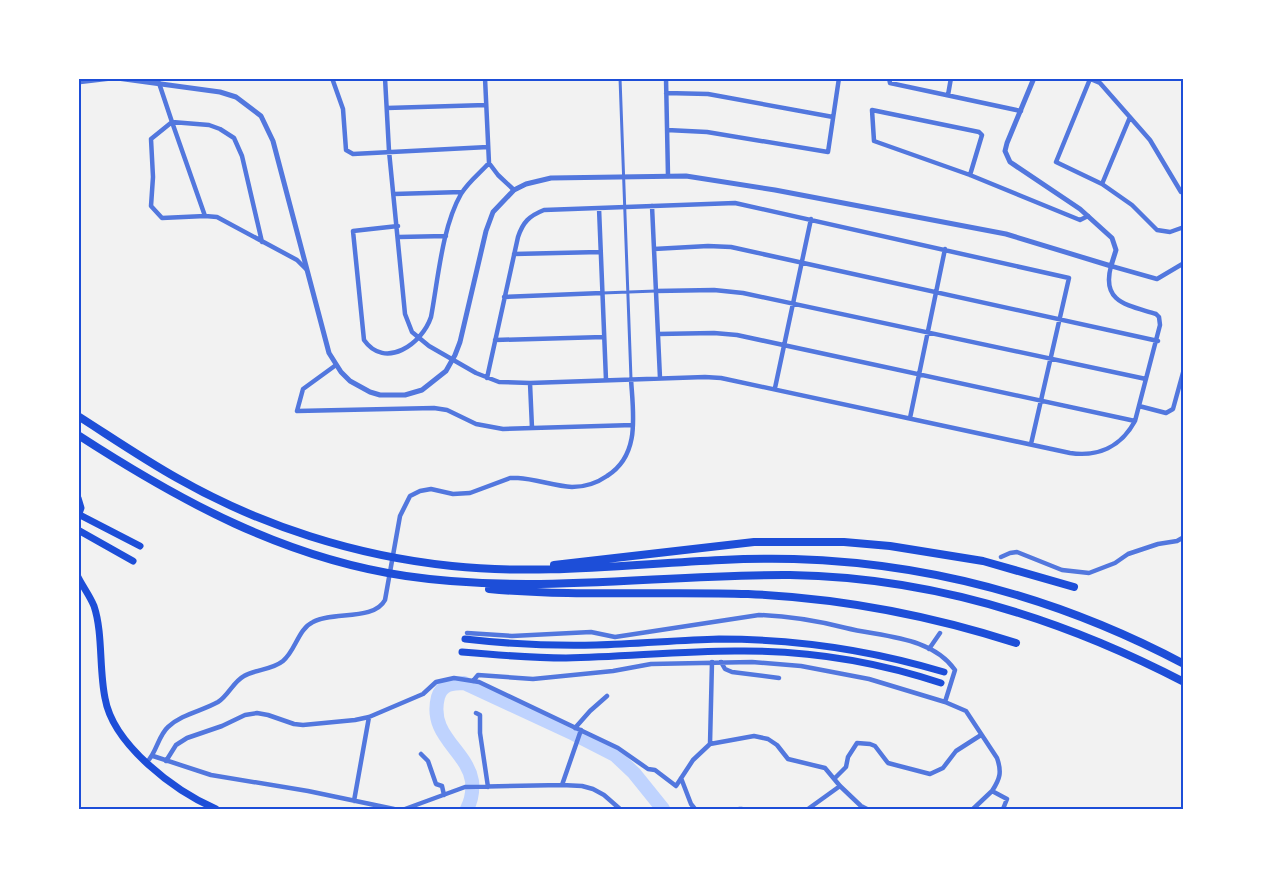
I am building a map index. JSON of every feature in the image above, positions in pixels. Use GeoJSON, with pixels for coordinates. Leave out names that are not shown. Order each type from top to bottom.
{"type":"FeatureCollection","features":[{"type":"Feature","properties":{"kind":"highway"},"geometry":{"type":"LineString","coordinates":[[78,416],[178,479],[224,502],[311,537],[360,550],[407,560],[501,569],[556,570],[793,559],[897,568],[942,575],[1033,600],[1090,621],[1184,664]]}},
{"type":"Feature","properties":{"kind":"highway"},"geometry":{"type":"LineString","coordinates":[[78,435],[168,491],[217,517],[261,536],[309,552],[404,576],[445,585],[548,593],[729,594],[795,598],[906,613],[957,625],[1016,643]]}},
{"type":"Feature","properties":{"kind":"highway"},"geometry":{"type":"LineString","coordinates":[[78,498],[81,503],[78,515],[140,546]]}},
{"type":"Feature","properties":{"kind":"highway"},"geometry":{"type":"LineString","coordinates":[[78,530],[133,561]]}},
{"type":"Feature","properties":{"kind":"highway"},"geometry":{"type":"LineString","coordinates":[[501,569],[550,566],[753,542],[844,542],[890,546],[983,561],[1074,587]]}},
{"type":"Feature","properties":{"kind":"highway"},"geometry":{"type":"LineString","coordinates":[[404,576],[451,582],[550,585],[791,575],[896,584],[982,601],[1027,614],[1118,649],[1184,682]]}},
{"type":"Feature","properties":{"kind":"highway"},"geometry":{"type":"LineString","coordinates":[[78,578],[94,607],[104,696],[110,716],[127,742],[150,759],[181,791],[216,809]]}},
{"type":"Feature","properties":{"kind":"highway"},"geometry":{"type":"LineString","coordinates":[[466,636],[506,644],[546,645],[718,639],[782,641],[849,649],[944,672]]}},
{"type":"Feature","properties":{"kind":"highway"},"geometry":{"type":"LineString","coordinates":[[462,652],[565,658],[734,651],[783,652],[849,659],[911,673],[941,683]]}},
{"type":"Feature","properties":{"kind":"street"},"geometry":{"type":"LineString","coordinates":[[78,82],[112,78]]}},
{"type":"Feature","properties":{"kind":"street"},"geometry":{"type":"LineString","coordinates":[[117,78],[219,92],[236,97],[261,117],[273,141],[329,353],[350,381],[370,392],[391,396],[422,390],[439,378],[453,360],[460,342],[488,224],[499,204],[514,190],[551,178],[686,176],[775,190],[1006,234],[1157,279],[1184,263]]}},
{"type":"Feature","properties":{"kind":"street"},"geometry":{"type":"LineString","coordinates":[[332,78],[343,109],[346,150],[353,154],[488,147]]}},
{"type":"Feature","properties":{"kind":"street"},"geometry":{"type":"LineString","coordinates":[[385,78],[389,151],[406,319],[409,327],[418,337],[453,360],[487,378],[506,383],[721,378],[1076,454],[1100,452],[1121,441],[1135,421],[1158,340],[1159,317],[1124,303],[1112,294],[1108,284],[1116,250],[1112,238],[1088,216],[1010,162],[1005,151],[1034,78]]}},
{"type":"Feature","properties":{"kind":"street"},"geometry":{"type":"LineString","coordinates":[[485,78],[489,163],[514,190]]}},
{"type":"Feature","properties":{"kind":"street"},"geometry":{"type":"LineString","coordinates":[[394,809],[308,791],[211,775],[166,761],[150,759],[168,727],[189,714],[217,702],[242,677],[282,661],[290,653],[303,629],[308,625],[326,618],[376,610],[385,600],[400,516],[406,501],[414,493],[431,489],[453,494],[470,493],[510,478],[571,487],[596,482],[617,469],[628,454],[633,425],[620,78]]}},
{"type":"Feature","properties":{"kind":"street"},"geometry":{"type":"LineString","coordinates":[[666,78],[668,176]]}},
{"type":"Feature","properties":{"kind":"street"},"geometry":{"type":"LineString","coordinates":[[667,130],[707,132],[828,152],[839,79],[830,78]]}},
{"type":"Feature","properties":{"kind":"street"},"geometry":{"type":"LineString","coordinates":[[889,78],[890,83],[1021,111]]}},
{"type":"Feature","properties":{"kind":"street"},"geometry":{"type":"LineString","coordinates":[[948,95],[951,78]]}},
{"type":"Feature","properties":{"kind":"street"},"geometry":{"type":"LineString","coordinates":[[1183,194],[1150,140],[1100,83],[1089,78],[1056,162],[1102,184],[1132,205],[1157,230],[1170,232],[1184,227]]}},
{"type":"Feature","properties":{"kind":"street"},"geometry":{"type":"LineString","coordinates":[[159,83],[205,216]]}},
{"type":"Feature","properties":{"kind":"street"},"geometry":{"type":"LineString","coordinates":[[666,93],[708,94],[833,117]]}},
{"type":"Feature","properties":{"kind":"street"},"geometry":{"type":"LineString","coordinates":[[387,108],[486,105]]}},
{"type":"Feature","properties":{"kind":"street"},"geometry":{"type":"LineString","coordinates":[[970,175],[982,135],[979,132],[872,110],[874,141],[970,175],[1080,220],[1088,216]]}},
{"type":"Feature","properties":{"kind":"street"},"geometry":{"type":"LineString","coordinates":[[1102,184],[1130,117]]}},
{"type":"Feature","properties":{"kind":"street"},"geometry":{"type":"LineString","coordinates":[[262,243],[242,156],[234,138],[214,126],[172,122],[151,140],[153,177],[151,206],[162,219],[205,216],[218,218],[262,243],[297,260],[306,269]]}},
{"type":"Feature","properties":{"kind":"street"},"geometry":{"type":"LineString","coordinates":[[398,226],[353,231],[363,334],[368,345],[382,354],[392,355],[404,349],[427,327],[431,317],[446,236],[456,203],[462,192],[489,163]]}},
{"type":"Feature","properties":{"kind":"street"},"geometry":{"type":"LineString","coordinates":[[394,194],[462,192]]}},
{"type":"Feature","properties":{"kind":"street"},"geometry":{"type":"LineString","coordinates":[[487,378],[514,254],[523,223],[533,214],[544,210],[599,207],[735,203],[1069,278],[1031,444]]}},
{"type":"Feature","properties":{"kind":"street"},"geometry":{"type":"LineString","coordinates":[[652,206],[660,378]]}},
{"type":"Feature","properties":{"kind":"street"},"geometry":{"type":"LineString","coordinates":[[599,207],[606,380]]}},
{"type":"Feature","properties":{"kind":"street"},"geometry":{"type":"LineString","coordinates":[[775,388],[811,219]]}},
{"type":"Feature","properties":{"kind":"street"},"geometry":{"type":"LineString","coordinates":[[399,237],[446,236]]}},
{"type":"Feature","properties":{"kind":"street"},"geometry":{"type":"LineString","coordinates":[[654,249],[708,246],[731,248],[1158,340]]}},
{"type":"Feature","properties":{"kind":"street"},"geometry":{"type":"LineString","coordinates":[[910,418],[945,249]]}},
{"type":"Feature","properties":{"kind":"street"},"geometry":{"type":"LineString","coordinates":[[514,254],[600,252]]}},
{"type":"Feature","properties":{"kind":"street"},"geometry":{"type":"LineString","coordinates":[[504,297],[714,290],[794,303],[1146,379]]}},
{"type":"Feature","properties":{"kind":"street"},"geometry":{"type":"LineString","coordinates":[[658,334],[714,333],[784,345],[1135,421]]}},
{"type":"Feature","properties":{"kind":"street"},"geometry":{"type":"LineString","coordinates":[[495,340],[604,337]]}},
{"type":"Feature","properties":{"kind":"street"},"geometry":{"type":"LineString","coordinates":[[336,365],[303,389],[297,411],[434,408],[447,410],[467,421],[486,427],[633,425]]}},
{"type":"Feature","properties":{"kind":"street"},"geometry":{"type":"LineString","coordinates":[[1139,406],[1166,413],[1173,409],[1184,369]]}},
{"type":"Feature","properties":{"kind":"street"},"geometry":{"type":"LineString","coordinates":[[530,383],[532,428]]}},
{"type":"Feature","properties":{"kind":"street"},"geometry":{"type":"LineString","coordinates":[[1001,557],[1017,552],[1062,570],[1089,573],[1115,563],[1128,554],[1184,537]]}},
{"type":"Feature","properties":{"kind":"street"},"geometry":{"type":"LineString","coordinates":[[466,636],[591,632],[615,637],[759,615],[782,616],[890,636],[929,649],[946,658],[955,670],[945,702]]}},
{"type":"Feature","properties":{"kind":"street"},"geometry":{"type":"LineString","coordinates":[[929,649],[940,633]]}},
{"type":"Feature","properties":{"kind":"street"},"geometry":{"type":"LineString","coordinates":[[710,744],[712,662]]}},
{"type":"Feature","properties":{"kind":"street"},"geometry":{"type":"LineString","coordinates":[[473,681],[478,675],[533,679],[613,671],[651,664],[712,662],[801,666],[869,679],[945,702],[966,711],[1000,767],[1000,779],[992,791],[973,809]]}},
{"type":"Feature","properties":{"kind":"street"},"geometry":{"type":"LineString","coordinates":[[721,662],[726,669],[732,672],[779,678]]}},
{"type":"Feature","properties":{"kind":"street"},"geometry":{"type":"LineString","coordinates":[[166,761],[176,745],[187,738],[245,715],[257,713],[303,725],[369,717],[423,693],[436,682],[454,678],[473,681],[581,730],[618,748],[648,769],[655,770],[676,786],[693,760],[710,744],[754,736],[768,739],[777,745],[788,759],[825,768],[840,786],[867,809]]}},
{"type":"Feature","properties":{"kind":"street"},"geometry":{"type":"LineString","coordinates":[[575,728],[607,696]]}},
{"type":"Feature","properties":{"kind":"street"},"geometry":{"type":"LineString","coordinates":[[476,713],[480,715],[480,733],[488,787]]}},
{"type":"Feature","properties":{"kind":"street"},"geometry":{"type":"LineString","coordinates":[[360,809],[357,801],[369,717]]}},
{"type":"Feature","properties":{"kind":"street"},"geometry":{"type":"LineString","coordinates":[[562,785],[581,730]]}},
{"type":"Feature","properties":{"kind":"street"},"geometry":{"type":"LineString","coordinates":[[834,779],[846,767],[848,757],[857,743],[875,746],[888,763],[930,774],[943,768],[956,751],[981,735]]}},
{"type":"Feature","properties":{"kind":"street"},"geometry":{"type":"LineString","coordinates":[[421,754],[428,761],[436,784],[442,786],[444,795]]}},
{"type":"Feature","properties":{"kind":"street"},"geometry":{"type":"LineString","coordinates":[[681,778],[695,809]]}},
{"type":"Feature","properties":{"kind":"street"},"geometry":{"type":"LineString","coordinates":[[405,809],[465,787],[562,785],[593,789],[620,809]]}},
{"type":"Feature","properties":{"kind":"street"},"geometry":{"type":"LineString","coordinates":[[808,809],[840,786]]}},
{"type":"Feature","properties":{"kind":"street"},"geometry":{"type":"LineString","coordinates":[[992,791],[1007,799],[1003,809]]}},
{"type":"Feature","properties":{"kind":"waterway"},"geometry":{"type":"LineString","coordinates":[[467,809],[472,788],[469,770],[443,733],[436,711],[442,689],[455,683],[464,683],[615,755],[634,773],[663,809]]}}]}
